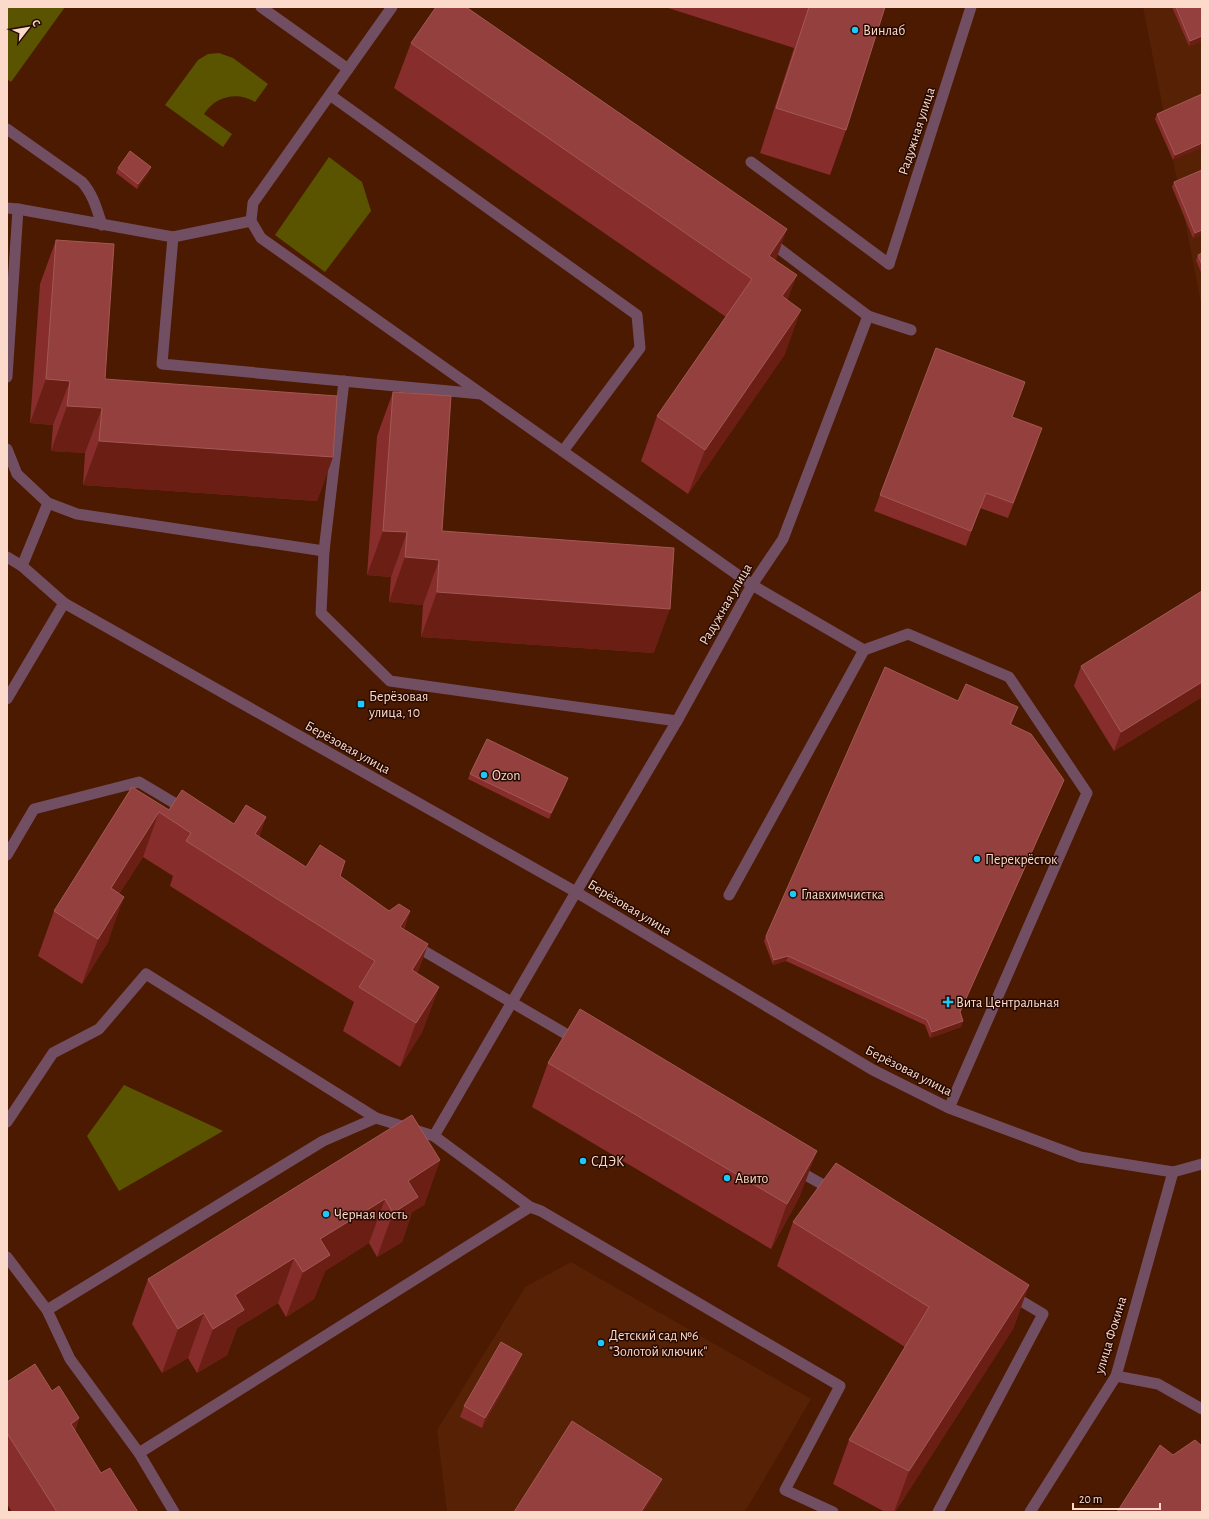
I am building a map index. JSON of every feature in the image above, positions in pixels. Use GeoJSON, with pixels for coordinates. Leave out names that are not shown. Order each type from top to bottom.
{"type":"FeatureCollection","features":[{"type":"Feature","properties":{"kind":"street"},"geometry":{"type":"LineString","coordinates":[[261,7],[348,69]]}},
{"type":"Feature","properties":{"kind":"street"},"geometry":{"type":"LineString","coordinates":[[392,7],[253,203],[251,220],[261,238],[752,585],[864,650]]}},
{"type":"Feature","properties":{"kind":"street","name":"Радужная улица"},"geometry":{"type":"LineString","coordinates":[[751,162],[889,264],[971,7]]}},
{"type":"Feature","properties":{"kind":"street"},"geometry":{"type":"LineString","coordinates":[[330,95],[637,315],[640,348],[563,451]]}},
{"type":"Feature","properties":{"kind":"street"},"geometry":{"type":"LineString","coordinates":[[7,129],[85,185],[93,198],[102,225]]}},
{"type":"Feature","properties":{"kind":"street"},"geometry":{"type":"LineString","coordinates":[[7,377],[13,209],[173,237],[251,220]]}},
{"type":"Feature","properties":{"kind":"street"},"geometry":{"type":"LineString","coordinates":[[760,235],[868,316],[911,330]]}},
{"type":"Feature","properties":{"kind":"street"},"geometry":{"type":"LineString","coordinates":[[173,237],[162,364],[482,394]]}},
{"type":"Feature","properties":{"kind":"street","name":"Радужная улица"},"geometry":{"type":"LineString","coordinates":[[434,1136],[677,721],[752,585],[783,539],[868,316]]}},
{"type":"Feature","properties":{"kind":"street"},"geometry":{"type":"LineString","coordinates":[[344,381],[324,551],[321,613],[390,681],[677,721]]}},
{"type":"Feature","properties":{"kind":"street"},"geometry":{"type":"LineString","coordinates":[[7,449],[17,474],[48,503],[77,514],[324,551]]}},
{"type":"Feature","properties":{"kind":"street"},"geometry":{"type":"LineString","coordinates":[[22,566],[48,503]]}},
{"type":"Feature","properties":{"kind":"street","name":"Берёзовая улица"},"geometry":{"type":"LineString","coordinates":[[7,557],[22,566],[64,604],[576,892],[873,1070],[949,1108],[1080,1157],[1173,1172],[1202,1164]]}},
{"type":"Feature","properties":{"kind":"street"},"geometry":{"type":"LineString","coordinates":[[7,699],[64,604]]}},
{"type":"Feature","properties":{"kind":"street"},"geometry":{"type":"LineString","coordinates":[[729,895],[864,650],[908,634],[1009,677],[1086,792],[949,1108]]}},
{"type":"Feature","properties":{"kind":"street"},"geometry":{"type":"LineString","coordinates":[[7,854],[34,809],[139,782],[193,814]]}},
{"type":"Feature","properties":{"kind":"street"},"geometry":{"type":"LineString","coordinates":[[403,938],[588,1047]]}},
{"type":"Feature","properties":{"kind":"street"},"geometry":{"type":"LineString","coordinates":[[7,1122],[53,1053],[99,1029],[146,974],[376,1118],[434,1136],[530,1207],[541,1211],[840,1386],[785,1490],[833,1512]]}},
{"type":"Feature","properties":{"kind":"street"},"geometry":{"type":"LineString","coordinates":[[47,1310],[323,1141],[376,1118]]}},
{"type":"Feature","properties":{"kind":"street"},"geometry":{"type":"LineString","coordinates":[[788,1164],[843,1197]]}},
{"type":"Feature","properties":{"kind":"street","name":"улица Фокина"},"geometry":{"type":"LineString","coordinates":[[1030,1512],[1116,1376],[1173,1172]]}},
{"type":"Feature","properties":{"kind":"street"},"geometry":{"type":"LineString","coordinates":[[139,1453],[530,1207]]}},
{"type":"Feature","properties":{"kind":"street"},"geometry":{"type":"LineString","coordinates":[[7,1257],[47,1310],[70,1359],[139,1453],[174,1512]]}},
{"type":"Feature","properties":{"kind":"street"},"geometry":{"type":"LineString","coordinates":[[938,1512],[1043,1314],[1002,1290]]}},
{"type":"Feature","properties":{"kind":"street"},"geometry":{"type":"LineString","coordinates":[[1116,1376],[1158,1384],[1201,1406]]}},
{"type":"Feature","properties":{"kind":"shaded area"},"geometry":{"type":"Polygon","coordinates":[[[7,7],[65,7],[11,82],[7,79],[7,7]]]}},
{"type":"Feature","properties":{"kind":"shaded area"},"geometry":{"type":"Polygon","coordinates":[[[1143,7],[1202,7],[1202,308],[1143,7]]]}},
{"type":"Feature","properties":{"kind":"shaded area"},"geometry":{"type":"Polygon","coordinates":[[[219,53],[233,58],[268,84],[255,102],[241,97],[227,97],[214,103],[204,114],[232,134],[223,147],[165,105],[198,60],[208,54],[219,53]]]}},
{"type":"Feature","properties":{"kind":"shaded area"},"geometry":{"type":"Polygon","coordinates":[[[329,157],[362,182],[371,211],[325,272],[275,235],[329,157]]]}},
{"type":"Feature","properties":{"kind":"shaded area"},"geometry":{"type":"Polygon","coordinates":[[[124,1085],[223,1131],[119,1191],[87,1136],[124,1085]]]}},
{"type":"Feature","properties":{"kind":"shaded area","name":"Детский сад №6 \"Золотой ключик\""},"geometry":{"type":"Polygon","coordinates":[[[571,1262],[811,1399],[745,1512],[447,1512],[437,1430],[525,1287],[571,1262]]]}},
{"type":"Feature","properties":{"kind":"building"},"geometry":{"type":"Polygon","coordinates":[[[436,7],[466,7],[787,229],[769,256],[797,275],[782,296],[801,310],[705,450],[657,416],[752,279],[411,43],[436,7]]]}},
{"type":"Feature","properties":{"kind":"building"},"geometry":{"type":"Polygon","coordinates":[[[809,7],[885,7],[846,130],[776,108],[809,7]]]}},
{"type":"Feature","properties":{"kind":"building"},"geometry":{"type":"Polygon","coordinates":[[[1176,7],[1202,7],[1202,36],[1190,41],[1176,7]]]}},
{"type":"Feature","properties":{"kind":"building"},"geometry":{"type":"Polygon","coordinates":[[[1202,94],[1202,143],[1175,155],[1157,114],[1202,94]]]}},
{"type":"Feature","properties":{"kind":"building"},"geometry":{"type":"Polygon","coordinates":[[[130,151],[151,167],[138,184],[118,168],[130,151]]]}},
{"type":"Feature","properties":{"kind":"building"},"geometry":{"type":"Polygon","coordinates":[[[1202,170],[1202,230],[1195,233],[1174,182],[1202,170]]]}},
{"type":"Feature","properties":{"kind":"building"},"geometry":{"type":"Polygon","coordinates":[[[56,240],[114,244],[105,379],[337,396],[333,457],[99,441],[102,408],[67,406],[70,381],[46,379],[56,240]]]}},
{"type":"Feature","properties":{"kind":"building"},"geometry":{"type":"Polygon","coordinates":[[[1202,253],[1202,265],[1198,255],[1202,253]]]}},
{"type":"Feature","properties":{"kind":"building"},"geometry":{"type":"Polygon","coordinates":[[[936,348],[1025,382],[1012,417],[1042,428],[1013,503],[986,493],[971,531],[880,495],[936,348]]]}},
{"type":"Feature","properties":{"kind":"building"},"geometry":{"type":"Polygon","coordinates":[[[393,392],[451,396],[442,531],[674,548],[670,609],[437,592],[439,560],[405,557],[407,532],[383,531],[393,392]]]}},
{"type":"Feature","properties":{"kind":"building"},"geometry":{"type":"Polygon","coordinates":[[[1202,591],[1202,682],[1121,732],[1081,666],[1202,591]]]}},
{"type":"Feature","properties":{"kind":"building"},"geometry":{"type":"Polygon","coordinates":[[[885,667],[958,701],[966,684],[1018,707],[1010,724],[1031,734],[1064,780],[960,1012],[963,1021],[932,1032],[927,1020],[788,956],[774,960],[766,936],[885,667]]]}},
{"type":"Feature","properties":{"kind":"building"},"geometry":{"type":"Polygon","coordinates":[[[487,739],[568,778],[551,813],[470,774],[487,739]]]}},
{"type":"Feature","properties":{"kind":"building"},"geometry":{"type":"Polygon","coordinates":[[[132,787],[169,810],[182,790],[234,824],[246,805],[266,817],[255,834],[306,867],[320,845],[345,861],[340,876],[389,911],[399,904],[410,911],[400,927],[428,944],[412,970],[439,987],[416,1023],[359,987],[375,961],[186,841],[191,833],[159,812],[111,888],[124,897],[98,939],[54,911],[132,787]]]}},
{"type":"Feature","properties":{"kind":"building"},"geometry":{"type":"Polygon","coordinates":[[[580,1009],[817,1151],[787,1204],[548,1063],[580,1009]]]}},
{"type":"Feature","properties":{"kind":"building"},"geometry":{"type":"Polygon","coordinates":[[[412,1115],[440,1160],[408,1181],[418,1197],[393,1213],[385,1199],[320,1239],[330,1255],[303,1272],[294,1258],[235,1295],[244,1310],[213,1329],[204,1313],[178,1329],[148,1279],[412,1115]]]}},
{"type":"Feature","properties":{"kind":"building"},"geometry":{"type":"Polygon","coordinates":[[[836,1163],[1029,1285],[909,1471],[849,1440],[929,1307],[793,1222],[836,1163]]]}},
{"type":"Feature","properties":{"kind":"building"},"geometry":{"type":"Polygon","coordinates":[[[501,1342],[522,1354],[485,1418],[464,1406],[501,1342]]]}},
{"type":"Feature","properties":{"kind":"building"},"geometry":{"type":"Polygon","coordinates":[[[35,1364],[52,1391],[59,1386],[79,1418],[71,1424],[101,1473],[110,1468],[138,1512],[57,1512],[7,1433],[7,1382],[35,1364]]]}},
{"type":"Feature","properties":{"kind":"building"},"geometry":{"type":"Polygon","coordinates":[[[572,1421],[662,1479],[641,1512],[514,1512],[572,1421]]]}},
{"type":"Feature","properties":{"kind":"building"},"geometry":{"type":"Polygon","coordinates":[[[1195,1440],[1202,1446],[1202,1512],[1117,1512],[1160,1445],[1173,1455],[1195,1440]]]}},
{"type":"Feature","properties":{"kind":"place","name":"Винлаб"},"geometry":{"type":"Point","coordinates":[855,30]}},
{"type":"Feature","properties":{"kind":"place","name":"Берёзовая улица, 10"},"geometry":{"type":"Point","coordinates":[361,704]}},
{"type":"Feature","properties":{"kind":"place","name":"Ozon"},"geometry":{"type":"Point","coordinates":[484,775]}},
{"type":"Feature","properties":{"kind":"place","name":"Перекрёсток"},"geometry":{"type":"Point","coordinates":[977,859]}},
{"type":"Feature","properties":{"kind":"place","name":"Главхимчистка"},"geometry":{"type":"Point","coordinates":[793,894]}},
{"type":"Feature","properties":{"kind":"place","name":"Вита Центральная"},"geometry":{"type":"Point","coordinates":[948,1002]}},
{"type":"Feature","properties":{"kind":"place","name":"СДЭК"},"geometry":{"type":"Point","coordinates":[583,1161]}},
{"type":"Feature","properties":{"kind":"place","name":"Авито"},"geometry":{"type":"Point","coordinates":[727,1178]}},
{"type":"Feature","properties":{"kind":"place","name":"Черная кость"},"geometry":{"type":"Point","coordinates":[326,1214]}},
{"type":"Feature","properties":{"kind":"place","name":"Детский сад №6 \"Золотой ключик\""},"geometry":{"type":"Point","coordinates":[601,1343]}}]}
